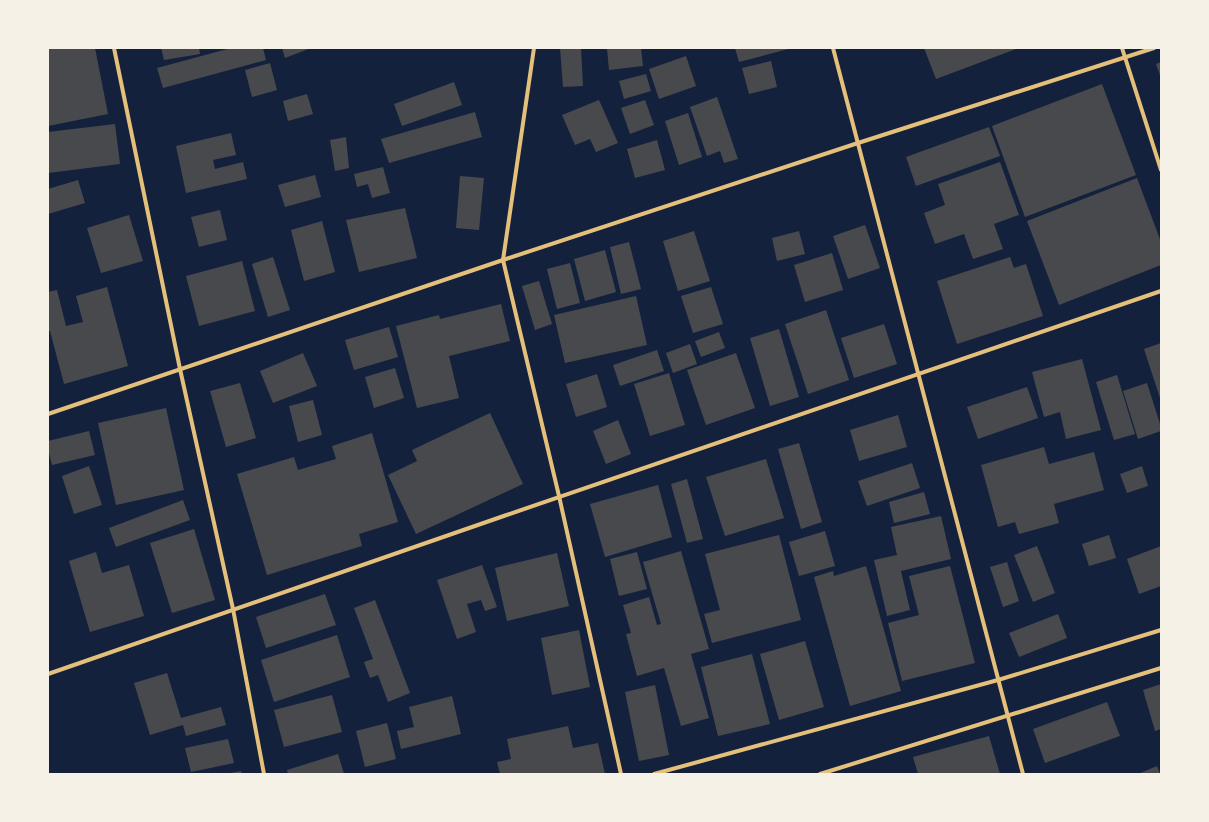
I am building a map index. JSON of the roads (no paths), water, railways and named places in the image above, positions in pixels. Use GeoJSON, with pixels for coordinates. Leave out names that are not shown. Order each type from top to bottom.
{"type":"FeatureCollection","features":[{"type":"Feature","properties":{"kind":"street"},"geometry":{"type":"LineString","coordinates":[[114,48],[180,369],[233,609],[264,774]]}},
{"type":"Feature","properties":{"kind":"street"},"geometry":{"type":"LineString","coordinates":[[534,48],[503,260],[559,496],[621,774]]}},
{"type":"Feature","properties":{"kind":"street"},"geometry":{"type":"LineString","coordinates":[[833,48],[1023,774]]}},
{"type":"Feature","properties":{"kind":"street"},"geometry":{"type":"LineString","coordinates":[[1122,48],[1161,170]]}},
{"type":"Feature","properties":{"kind":"street"},"geometry":{"type":"LineString","coordinates":[[48,414],[503,260],[858,143],[1154,48]]}},
{"type":"Feature","properties":{"kind":"street"},"geometry":{"type":"LineString","coordinates":[[48,674],[559,496],[919,375],[1161,291]]}},
{"type":"Feature","properties":{"kind":"street"},"geometry":{"type":"LineString","coordinates":[[654,774],[998,680],[1161,630]]}},
{"type":"Feature","properties":{"kind":"street"},"geometry":{"type":"LineString","coordinates":[[820,774],[1161,668]]}}]}
